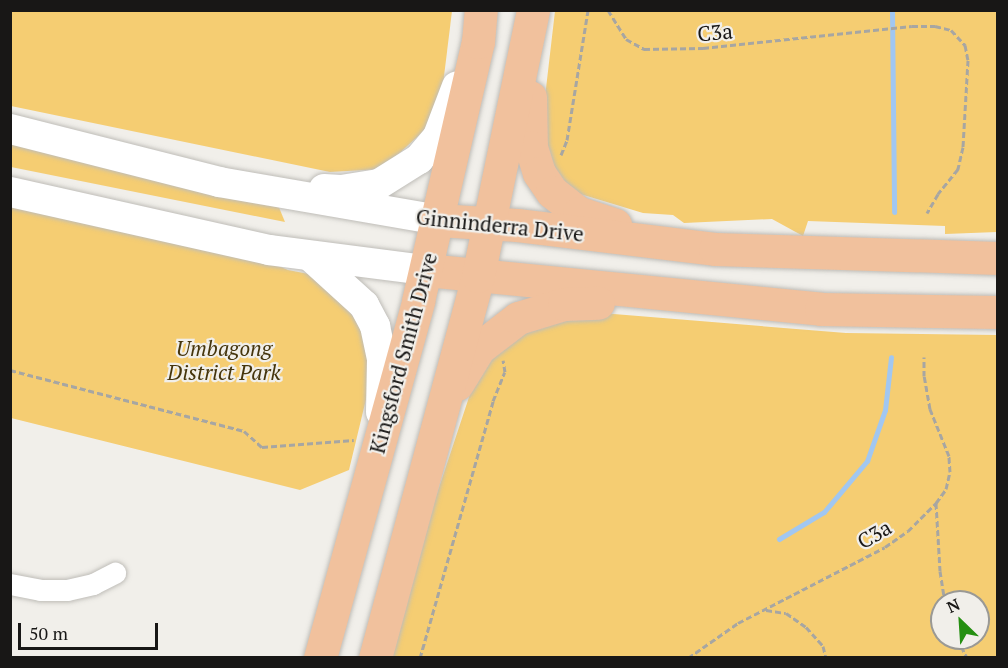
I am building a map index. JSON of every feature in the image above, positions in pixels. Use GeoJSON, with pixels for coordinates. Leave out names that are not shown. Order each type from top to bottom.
{"type":"FeatureCollection","features":[{"type":"Feature","properties":{"kind":"main road"},"geometry":{"type":"LineString","coordinates":[[375,657],[478,276],[531,18]]}},
{"type":"Feature","properties":{"kind":"main road"},"geometry":{"type":"LineString","coordinates":[[531,18],[531,147],[535,165],[552,192],[579,213],[597,221],[715,249]]}},
{"type":"Feature","properties":{"kind":"main road"},"geometry":{"type":"LineString","coordinates":[[219,182],[341,190],[379,184],[419,159],[438,136],[480,26]]}},
{"type":"Feature","properties":{"kind":"main road","name":"Kingsford Smith Drive"},"geometry":{"type":"LineString","coordinates":[[320,657],[426,270],[480,26]]}},
{"type":"Feature","properties":{"kind":"main road","name":"Ginninderra Drive"},"geometry":{"type":"LineString","coordinates":[[10,129],[219,182],[438,220],[715,249],[827,255],[998,258]]}},
{"type":"Feature","properties":{"kind":"main road"},"geometry":{"type":"LineString","coordinates":[[10,192],[268,250],[310,256],[478,276],[821,309],[998,312]]}},
{"type":"Feature","properties":{"kind":"main road"},"geometry":{"type":"LineString","coordinates":[[310,256],[364,305],[375,326],[382,360],[380,438]]}},
{"type":"Feature","properties":{"kind":"main road"},"geometry":{"type":"LineString","coordinates":[[437,422],[479,348],[518,318],[564,304],[687,297]]}},
{"type":"Feature","properties":{"kind":"street"},"geometry":{"type":"LineString","coordinates":[[10,584],[40,590],[67,590],[93,584],[115,573]]}},
{"type":"Feature","properties":{"kind":"path"},"geometry":{"type":"LineString","coordinates":[[558,162],[567,140],[588,10]]}},
{"type":"Feature","properties":{"kind":"path","name":"C3a"},"geometry":{"type":"LineString","coordinates":[[608,10],[626,39],[644,49],[703,48],[912,26],[935,26],[951,30],[966,45],[968,60],[963,147],[958,169],[938,194],[927,213]]}},
{"type":"Feature","properties":{"kind":"path","name":"C3a"},"geometry":{"type":"LineString","coordinates":[[688,657],[738,623],[885,547],[908,531],[936,503],[946,489],[950,472],[949,456],[930,409],[924,376],[924,357]]}},
{"type":"Feature","properties":{"kind":"path"},"geometry":{"type":"LineString","coordinates":[[420,657],[493,401],[505,372],[502,358]]}},
{"type":"Feature","properties":{"kind":"path"},"geometry":{"type":"LineString","coordinates":[[10,370],[244,431],[262,447],[380,438]]}},
{"type":"Feature","properties":{"kind":"path"},"geometry":{"type":"LineString","coordinates":[[936,503],[943,590]]}},
{"type":"Feature","properties":{"kind":"path"},"geometry":{"type":"LineString","coordinates":[[764,609],[786,613],[806,627],[823,646],[826,657]]}},
{"type":"Feature","properties":{"kind":"green space"},"geometry":{"type":"Polygon","coordinates":[[[10,11],[452,11],[439,117],[382,169],[330,172],[11,106],[10,11]]]}},
{"type":"Feature","properties":{"kind":"green space"},"geometry":{"type":"Polygon","coordinates":[[[555,11],[997,11],[997,232],[945,234],[945,226],[808,221],[803,236],[772,219],[684,223],[673,215],[643,213],[567,190],[540,140],[555,11]]]}},
{"type":"Feature","properties":{"kind":"green space"},"geometry":{"type":"Polygon","coordinates":[[[10,137],[278,205],[285,222],[11,167],[10,137]]]}},
{"type":"Feature","properties":{"kind":"green space","name":"Umbagong District Park"},"geometry":{"type":"Polygon","coordinates":[[[11,199],[259,258],[288,270],[314,275],[331,288],[365,332],[368,362],[368,391],[349,470],[300,490],[11,418],[11,199]]]}},
{"type":"Feature","properties":{"kind":"green space"},"geometry":{"type":"Polygon","coordinates":[[[577,311],[846,333],[997,335],[997,657],[392,658],[425,530],[477,373],[510,328],[577,311]]]}},
{"type":"Feature","properties":{"kind":"waterway"},"geometry":{"type":"LineString","coordinates":[[892,10],[894,212]]}},
{"type":"Feature","properties":{"kind":"waterway"},"geometry":{"type":"LineString","coordinates":[[779,539],[824,512],[867,461],[885,410],[891,357]]}}]}
